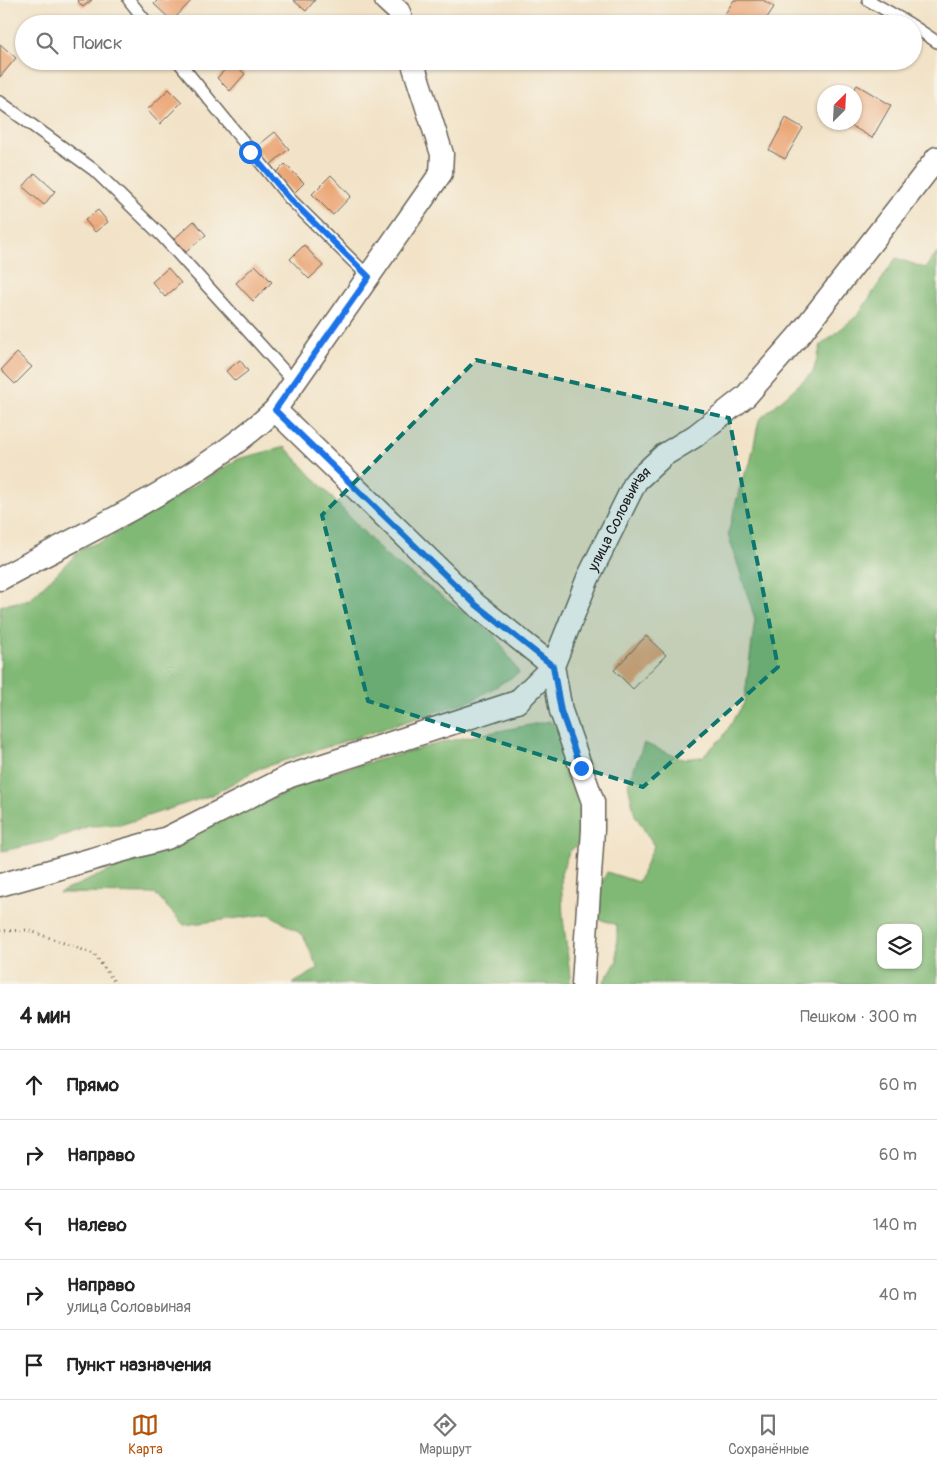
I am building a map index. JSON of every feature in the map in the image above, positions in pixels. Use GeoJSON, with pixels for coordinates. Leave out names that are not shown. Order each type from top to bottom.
{"type":"FeatureCollection","features":[{"type":"Feature","properties":{"kind":"street"},"geometry":{"type":"LineString","coordinates":[[0,579],[171,486],[248,435],[275,410],[440,173],[442,154],[415,70]]}},
{"type":"Feature","properties":{"kind":"street","name":"улица Соловьиная"},"geometry":{"type":"LineString","coordinates":[[553,666],[588,578],[636,481],[664,455],[694,436],[746,396],[801,333],[937,158]]}},
{"type":"Feature","properties":{"kind":"street"},"geometry":{"type":"LineString","coordinates":[[275,410],[475,604],[553,666],[561,711],[593,802],[583,984]]}},
{"type":"Feature","properties":{"kind":"street"},"geometry":{"type":"LineString","coordinates":[[0,885],[168,838],[290,776],[517,702],[553,666]]}},
{"type":"Feature","properties":{"kind":"lane"},"geometry":{"type":"LineString","coordinates":[[129,0],[141,15]]}},
{"type":"Feature","properties":{"kind":"lane"},"geometry":{"type":"LineString","coordinates":[[868,0],[894,15]]}},
{"type":"Feature","properties":{"kind":"lane"},"geometry":{"type":"LineString","coordinates":[[922,32],[937,42]]}},
{"type":"Feature","properties":{"kind":"lane"},"geometry":{"type":"LineString","coordinates":[[185,70],[290,199],[369,277]]}},
{"type":"Feature","properties":{"kind":"lane"},"geometry":{"type":"LineString","coordinates":[[0,102],[94,170],[162,236],[294,382]]}},
{"type":"Feature","properties":{"kind":"path"},"geometry":{"type":"LineString","coordinates":[[0,931],[28,930],[94,954],[116,984]]}},
{"type":"Feature","properties":{"kind":"highlighted area"},"geometry":{"type":"Polygon","coordinates":[[[476,360],[729,418],[778,667],[643,787],[368,701],[322,515],[476,360]]]}},
{"type":"Feature","properties":{"kind":"green space"},"geometry":{"type":"Polygon","coordinates":[[[937,253],[937,984],[602,984],[617,961],[617,925],[599,919],[597,894],[607,872],[638,882],[654,846],[635,815],[628,784],[644,743],[682,759],[702,757],[723,737],[744,703],[755,619],[728,534],[742,479],[750,464],[759,420],[813,372],[821,345],[858,315],[896,258],[925,268],[937,253]]]}},
{"type":"Feature","properties":{"kind":"green space"},"geometry":{"type":"Polygon","coordinates":[[[285,447],[386,556],[495,635],[519,673],[473,700],[258,769],[212,795],[120,825],[89,826],[53,840],[2,851],[0,606],[30,599],[83,548],[103,541],[238,459],[285,447]]]}},
{"type":"Feature","properties":{"kind":"green space"},"geometry":{"type":"Polygon","coordinates":[[[550,721],[564,735],[585,795],[579,843],[569,852],[561,874],[563,918],[571,984],[292,984],[318,969],[303,935],[269,914],[184,925],[155,894],[59,893],[276,797],[319,776],[448,741],[550,721]]]}},
{"type":"Feature","properties":{"kind":"building"},"geometry":{"type":"Polygon","coordinates":[[[77,0],[92,0],[83,7],[77,0]]]}},
{"type":"Feature","properties":{"kind":"building"},"geometry":{"type":"Polygon","coordinates":[[[158,0],[192,0],[178,15],[166,15],[154,4],[158,0]]]}},
{"type":"Feature","properties":{"kind":"building"},"geometry":{"type":"Polygon","coordinates":[[[293,0],[315,0],[306,11],[293,0]]]}},
{"type":"Feature","properties":{"kind":"building"},"geometry":{"type":"Polygon","coordinates":[[[734,0],[763,0],[774,7],[769,15],[724,15],[734,0]]]}},
{"type":"Feature","properties":{"kind":"building"},"geometry":{"type":"Polygon","coordinates":[[[0,44],[15,59],[0,77],[0,44]]]}},
{"type":"Feature","properties":{"kind":"building"},"geometry":{"type":"Polygon","coordinates":[[[224,70],[241,70],[245,74],[230,91],[217,78],[224,70]]]}},
{"type":"Feature","properties":{"kind":"building"},"geometry":{"type":"Polygon","coordinates":[[[862,88],[891,105],[872,138],[858,130],[862,130],[862,88]]]}},
{"type":"Feature","properties":{"kind":"building"},"geometry":{"type":"Polygon","coordinates":[[[169,89],[182,102],[160,124],[147,110],[169,89]]]}},
{"type":"Feature","properties":{"kind":"building"},"geometry":{"type":"Polygon","coordinates":[[[786,118],[803,128],[785,159],[769,150],[786,118]]]}},
{"type":"Feature","properties":{"kind":"building"},"geometry":{"type":"Polygon","coordinates":[[[275,132],[289,149],[270,165],[255,148],[275,132]]]}},
{"type":"Feature","properties":{"kind":"building"},"geometry":{"type":"Polygon","coordinates":[[[285,164],[304,183],[294,193],[275,174],[285,164]]]}},
{"type":"Feature","properties":{"kind":"building"},"geometry":{"type":"Polygon","coordinates":[[[35,173],[55,191],[44,205],[23,187],[35,173]]]}},
{"type":"Feature","properties":{"kind":"building"},"geometry":{"type":"Polygon","coordinates":[[[331,175],[351,196],[333,215],[312,194],[331,175]]]}},
{"type":"Feature","properties":{"kind":"building"},"geometry":{"type":"Polygon","coordinates":[[[98,210],[108,222],[95,232],[85,220],[98,210]]]}},
{"type":"Feature","properties":{"kind":"building"},"geometry":{"type":"Polygon","coordinates":[[[194,221],[206,235],[186,252],[174,239],[194,221]]]}},
{"type":"Feature","properties":{"kind":"building"},"geometry":{"type":"Polygon","coordinates":[[[304,245],[323,266],[309,279],[290,259],[304,245]]]}},
{"type":"Feature","properties":{"kind":"building"},"geometry":{"type":"Polygon","coordinates":[[[255,265],[272,282],[253,301],[236,283],[255,265]]]}},
{"type":"Feature","properties":{"kind":"building"},"geometry":{"type":"Polygon","coordinates":[[[168,268],[181,283],[165,297],[152,282],[168,268]]]}},
{"type":"Feature","properties":{"kind":"building"},"geometry":{"type":"Polygon","coordinates":[[[17,353],[32,367],[15,384],[1,370],[17,353]]]}},
{"type":"Feature","properties":{"kind":"building"},"geometry":{"type":"Polygon","coordinates":[[[240,360],[248,371],[235,381],[226,371],[240,360]]]}},
{"type":"Feature","properties":{"kind":"building"},"geometry":{"type":"Polygon","coordinates":[[[646,636],[666,655],[633,689],[614,670],[646,636]]]}},
{"type":"Feature","properties":{"kind":"route"},"geometry":{"type":"LineString","coordinates":[[250,152],[290,199],[369,277],[275,410],[475,604],[553,666],[561,711],[581,768]]}}]}
